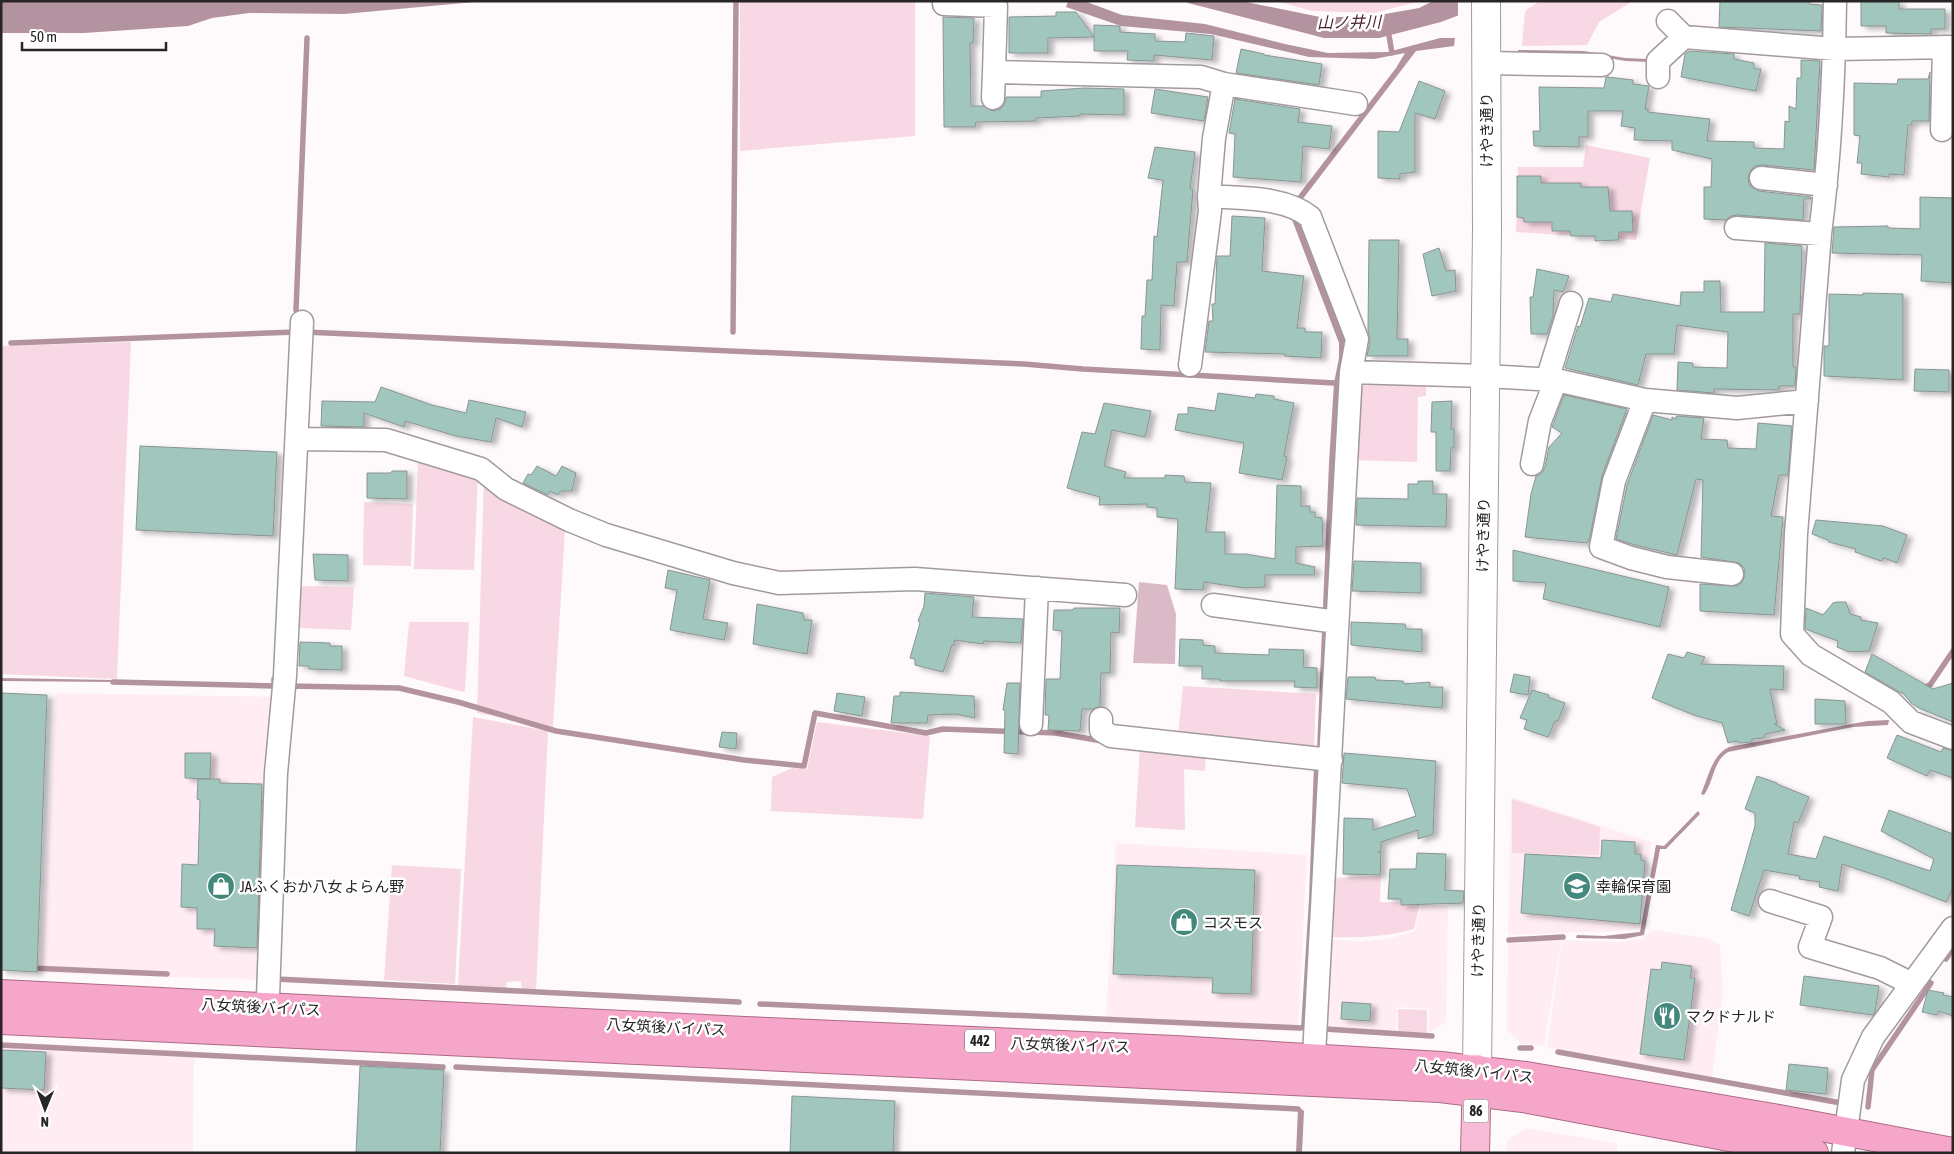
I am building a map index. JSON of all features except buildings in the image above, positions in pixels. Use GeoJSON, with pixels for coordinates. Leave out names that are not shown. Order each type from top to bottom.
{"type":"FeatureCollection","features":[{"type":"Feature","properties":{"kind":"highway","name":"八女筑後バイパス"},"geometry":{"type":"LineString","coordinates":[[1,994],[267,1020]]}},
{"type":"Feature","properties":{"kind":"highway","name":"八女筑後バイパス"},"geometry":{"type":"LineString","coordinates":[[1,1020],[267,1020],[1314,1070],[1477,1080],[1526,1076],[1779,1119],[1844,1143],[1953,1152]]}},
{"type":"Feature","properties":{"kind":"highway","name":"八女筑後バイパス"},"geometry":{"type":"LineString","coordinates":[[1477,1080],[1523,1098],[1814,1153]]}},
{"type":"Feature","properties":{"kind":"main road","name":"86"},"geometry":{"type":"LineString","coordinates":[[1475,1153],[1477,1080]]}},
{"type":"Feature","properties":{"kind":"street"},"geometry":{"type":"LineString","coordinates":[[1835,1],[1835,49],[1826,185],[1820,234],[1796,534],[1792,634],[1811,655],[1891,702],[1911,722],[1953,738]]}},
{"type":"Feature","properties":{"kind":"street"},"geometry":{"type":"LineString","coordinates":[[944,4],[996,6],[994,98]]}},
{"type":"Feature","properties":{"kind":"street","name":"けやき通り"},"geometry":{"type":"LineString","coordinates":[[1477,1080],[1485,376],[1486,9]]}},
{"type":"Feature","properties":{"kind":"street"},"geometry":{"type":"LineString","coordinates":[[1668,21],[1684,37],[1835,49],[1948,47],[1942,130]]}},
{"type":"Feature","properties":{"kind":"street"},"geometry":{"type":"LineString","coordinates":[[1658,77],[1658,61],[1684,37]]}},
{"type":"Feature","properties":{"kind":"street"},"geometry":{"type":"LineString","coordinates":[[1486,63],[1602,65]]}},
{"type":"Feature","properties":{"kind":"street"},"geometry":{"type":"LineString","coordinates":[[994,72],[1201,77],[1224,84],[1356,104]]}},
{"type":"Feature","properties":{"kind":"street"},"geometry":{"type":"LineString","coordinates":[[1190,365],[1210,211],[1209,196],[1214,138],[1224,84]]}},
{"type":"Feature","properties":{"kind":"street"},"geometry":{"type":"LineString","coordinates":[[1760,178],[1826,185]]}},
{"type":"Feature","properties":{"kind":"street"},"geometry":{"type":"LineString","coordinates":[[1209,196],[1265,201],[1294,207],[1310,217],[1356,339],[1351,372],[1331,621],[1323,759],[1314,1070]]}},
{"type":"Feature","properties":{"kind":"street"},"geometry":{"type":"LineString","coordinates":[[1736,228],[1820,234]]}},
{"type":"Feature","properties":{"kind":"street"},"geometry":{"type":"LineString","coordinates":[[1532,464],[1540,421],[1571,303]]}},
{"type":"Feature","properties":{"kind":"street"},"geometry":{"type":"LineString","coordinates":[[267,1020],[276,773],[284,685],[302,322]]}},
{"type":"Feature","properties":{"kind":"street"},"geometry":{"type":"LineString","coordinates":[[1351,372],[1551,380],[1645,400],[1737,408],[1807,401]]}},
{"type":"Feature","properties":{"kind":"street"},"geometry":{"type":"LineString","coordinates":[[1645,400],[1614,481],[1601,547],[1631,558],[1666,567],[1732,574]]}},
{"type":"Feature","properties":{"kind":"street"},"geometry":{"type":"LineString","coordinates":[[297,438],[386,440],[396,443],[482,469],[506,489],[569,520],[606,535],[733,573],[779,583],[915,579],[1125,595]]}},
{"type":"Feature","properties":{"kind":"street"},"geometry":{"type":"LineString","coordinates":[[1031,724],[1037,588]]}},
{"type":"Feature","properties":{"kind":"street"},"geometry":{"type":"LineString","coordinates":[[1213,605],[1331,621]]}},
{"type":"Feature","properties":{"kind":"street"},"geometry":{"type":"LineString","coordinates":[[1101,719],[1101,730],[1111,736],[1323,759]]}},
{"type":"Feature","properties":{"kind":"street"},"geometry":{"type":"LineString","coordinates":[[1770,901],[1821,917],[1810,947],[1880,968],[1912,984]]}},
{"type":"Feature","properties":{"kind":"street"},"geometry":{"type":"LineString","coordinates":[[1844,1143],[1853,1080],[1872,1037],[1953,928]]}},
{"type":"Feature","properties":{"kind":"shaded area"},"geometry":{"type":"Polygon","coordinates":[[[740,1],[915,1],[915,136],[740,151],[740,1]]]}},
{"type":"Feature","properties":{"kind":"shaded area"},"geometry":{"type":"Polygon","coordinates":[[[1276,1],[1421,1],[1374,13],[1312,11],[1276,1]]]}},
{"type":"Feature","properties":{"kind":"shaded area"},"geometry":{"type":"Polygon","coordinates":[[[1540,1],[1633,1],[1599,22],[1587,45],[1522,46],[1525,11],[1540,1]]]}},
{"type":"Feature","properties":{"kind":"shaded area"},"geometry":{"type":"Polygon","coordinates":[[[1586,145],[1650,158],[1636,240],[1516,232],[1518,167],[1583,167],[1586,145]]]}},
{"type":"Feature","properties":{"kind":"shaded area"},"geometry":{"type":"Polygon","coordinates":[[[131,342],[117,679],[1,674],[1,346],[131,342]]]}},
{"type":"Feature","properties":{"kind":"shaded area"},"geometry":{"type":"Polygon","coordinates":[[[1375,377],[1426,380],[1426,396],[1418,397],[1417,462],[1352,460],[1356,390],[1375,377]]]}},
{"type":"Feature","properties":{"kind":"shaded area"},"geometry":{"type":"Polygon","coordinates":[[[418,457],[478,474],[474,570],[414,569],[418,457]]]}},
{"type":"Feature","properties":{"kind":"shaded area"},"geometry":{"type":"Polygon","coordinates":[[[484,475],[565,530],[553,727],[477,713],[484,475]]]}},
{"type":"Feature","properties":{"kind":"shaded area"},"geometry":{"type":"Polygon","coordinates":[[[364,502],[413,504],[411,566],[363,565],[364,502]]]}},
{"type":"Feature","properties":{"kind":"shaded area"},"geometry":{"type":"Polygon","coordinates":[[[1139,582],[1167,585],[1176,614],[1175,664],[1133,663],[1139,582]]]}},
{"type":"Feature","properties":{"kind":"shaded area"},"geometry":{"type":"Polygon","coordinates":[[[301,586],[354,587],[351,630],[300,628],[301,586]]]}},
{"type":"Feature","properties":{"kind":"shaded area"},"geometry":{"type":"Polygon","coordinates":[[[409,622],[469,622],[465,691],[404,676],[409,622]]]}},
{"type":"Feature","properties":{"kind":"shaded area"},"geometry":{"type":"Polygon","coordinates":[[[1183,686],[1316,694],[1314,751],[1178,735],[1183,686]]]}},
{"type":"Feature","properties":{"kind":"shaded area"},"geometry":{"type":"Polygon","coordinates":[[[55,693],[277,697],[262,980],[41,973],[55,693]]]}},
{"type":"Feature","properties":{"kind":"shaded area"},"geometry":{"type":"Polygon","coordinates":[[[473,717],[548,731],[536,990],[522,989],[521,981],[507,982],[506,988],[458,986],[473,717]]]}},
{"type":"Feature","properties":{"kind":"shaded area"},"geometry":{"type":"Polygon","coordinates":[[[817,722],[930,736],[923,819],[771,811],[772,777],[792,768],[807,769],[817,722]]]}},
{"type":"Feature","properties":{"kind":"shaded area"},"geometry":{"type":"Polygon","coordinates":[[[1140,747],[1206,755],[1205,771],[1184,769],[1185,830],[1135,827],[1140,747]]]}},
{"type":"Feature","properties":{"kind":"shaded area","name":"幸輪保育園"},"geometry":{"type":"Polygon","coordinates":[[[1511,797],[1651,842],[1639,930],[1508,935],[1511,797]]]}},
{"type":"Feature","properties":{"kind":"shaded area"},"geometry":{"type":"Polygon","coordinates":[[[1512,799],[1600,827],[1599,855],[1512,853],[1512,799]]]}},
{"type":"Feature","properties":{"kind":"shaded area"},"geometry":{"type":"Polygon","coordinates":[[[1116,843],[1307,855],[1298,1031],[1106,1023],[1116,843]]]}},
{"type":"Feature","properties":{"kind":"shaded area"},"geometry":{"type":"Polygon","coordinates":[[[392,865],[461,869],[455,984],[384,980],[392,865]]]}},
{"type":"Feature","properties":{"kind":"shaded area"},"geometry":{"type":"Polygon","coordinates":[[[1381,876],[1380,902],[1420,903],[1414,929],[1393,934],[1328,937],[1332,878],[1381,876]]]}},
{"type":"Feature","properties":{"kind":"shaded area"},"geometry":{"type":"Polygon","coordinates":[[[1421,905],[1448,906],[1446,1022],[1429,1033],[1429,1009],[1397,1007],[1396,1032],[1324,1027],[1326,939],[1358,941],[1388,939],[1415,931],[1421,905]]]}},
{"type":"Feature","properties":{"kind":"shaded area"},"geometry":{"type":"Polygon","coordinates":[[[1652,930],[1708,938],[1720,945],[1723,993],[1712,1077],[1547,1048],[1562,940],[1619,942],[1642,939],[1652,930]]]}},
{"type":"Feature","properties":{"kind":"shaded area"},"geometry":{"type":"Polygon","coordinates":[[[1561,940],[1544,1046],[1522,1044],[1507,1030],[1508,942],[1561,940]]]}},
{"type":"Feature","properties":{"kind":"shaded area"},"geometry":{"type":"Polygon","coordinates":[[[1398,1009],[1427,1010],[1427,1034],[1398,1032],[1398,1009]]]}},
{"type":"Feature","properties":{"kind":"shaded area"},"geometry":{"type":"Polygon","coordinates":[[[1,1042],[194,1051],[193,1153],[1,1153],[1,1042]]]}},
{"type":"Feature","properties":{"kind":"shaded area"},"geometry":{"type":"Polygon","coordinates":[[[1527,1128],[1618,1144],[1617,1153],[1507,1153],[1507,1140],[1527,1128]]]}},
{"type":"Feature","properties":{"kind":"water"},"geometry":{"type":"Polygon","coordinates":[[[1,1],[485,1],[344,14],[249,13],[212,18],[188,26],[84,33],[1,33],[1,1]]]}},
{"type":"Feature","properties":{"kind":"water"},"geometry":{"type":"Polygon","coordinates":[[[1068,1],[1084,1],[1122,15],[1205,24],[1328,53],[1388,52],[1440,38],[1455,38],[1454,46],[1416,51],[1302,200],[1346,340],[1310,1029],[1301,1028],[1309,899],[1314,764],[1317,750],[1329,463],[1334,383],[1339,358],[1339,343],[1291,217],[1294,201],[1396,68],[1405,53],[1374,59],[1309,57],[1211,34],[1121,26],[1066,7],[1068,1]]]}},
{"type":"Feature","properties":{"kind":"water","name":"山ノ井川"},"geometry":{"type":"Polygon","coordinates":[[[1186,1],[1241,1],[1320,17],[1368,17],[1419,8],[1433,1],[1496,1],[1441,22],[1379,38],[1324,38],[1186,1]]]}},
{"type":"Feature","properties":{"kind":"water"},"geometry":{"type":"Polygon","coordinates":[[[1518,50],[1584,51],[1625,58],[1649,59],[1649,62],[1626,61],[1583,54],[1518,55],[1518,50]]]}},
{"type":"Feature","properties":{"kind":"water"},"geometry":{"type":"Polygon","coordinates":[[[1,678],[112,680],[113,682],[1,681],[1,678]]]}},
{"type":"Feature","properties":{"kind":"water"},"geometry":{"type":"Polygon","coordinates":[[[1889,720],[1888,725],[1853,727],[1728,752],[1716,766],[1704,795],[1701,794],[1708,774],[1718,755],[1729,747],[1868,721],[1889,720]]]}},
{"type":"Feature","properties":{"kind":"water"},"geometry":{"type":"Polygon","coordinates":[[[1698,811],[1700,814],[1666,849],[1660,849],[1644,935],[1624,939],[1576,938],[1577,935],[1604,936],[1640,932],[1656,845],[1664,846],[1698,811]]]}},
{"type":"Feature","properties":{"kind":"water"},"geometry":{"type":"Polygon","coordinates":[[[1300,1108],[1304,1111],[1302,1153],[1296,1153],[1298,1109],[1300,1108]]]}},
{"type":"Feature","properties":{"kind":"pier"},"geometry":{"type":"Polygon","coordinates":[[[1458,1],[1498,1],[1496,4],[1458,18],[1458,1]]]}},
{"type":"Feature","properties":{"kind":"waterway"},"geometry":{"type":"LineString","coordinates":[[733,332],[736,1]]}},
{"type":"Feature","properties":{"kind":"waterway","name":"山ノ井川"},"geometry":{"type":"LineString","coordinates":[[1388,30],[1392,53]]}},
{"type":"Feature","properties":{"kind":"waterway"},"geometry":{"type":"LineString","coordinates":[[296,310],[307,38]]}},
{"type":"Feature","properties":{"kind":"waterway"},"geometry":{"type":"LineString","coordinates":[[11,343],[296,332]]}},
{"type":"Feature","properties":{"kind":"waterway"},"geometry":{"type":"LineString","coordinates":[[305,332],[1024,364],[1334,383]]}},
{"type":"Feature","properties":{"kind":"waterway"},"geometry":{"type":"LineString","coordinates":[[1922,689],[1930,685],[1953,651]]}},
{"type":"Feature","properties":{"kind":"waterway"},"geometry":{"type":"LineString","coordinates":[[113,682],[274,686],[274,679]]}},
{"type":"Feature","properties":{"kind":"waterway"},"geometry":{"type":"LineString","coordinates":[[288,686],[399,688],[458,702],[556,731],[744,760],[804,766],[815,713],[926,733],[943,729],[1056,733],[1102,741]]}},
{"type":"Feature","properties":{"kind":"waterway"},"geometry":{"type":"LineString","coordinates":[[1509,940],[1563,937]]}},
{"type":"Feature","properties":{"kind":"waterway"},"geometry":{"type":"LineString","coordinates":[[1946,959],[1953,949]]}},
{"type":"Feature","properties":{"kind":"waterway"},"geometry":{"type":"LineString","coordinates":[[31,968],[167,974]]}},
{"type":"Feature","properties":{"kind":"waterway"},"geometry":{"type":"LineString","coordinates":[[276,979],[739,1002]]}},
{"type":"Feature","properties":{"kind":"waterway"},"geometry":{"type":"LineString","coordinates":[[1868,1107],[1872,1070],[1931,983]]}},
{"type":"Feature","properties":{"kind":"waterway"},"geometry":{"type":"LineString","coordinates":[[760,1004],[1301,1028]]}},
{"type":"Feature","properties":{"kind":"waterway"},"geometry":{"type":"LineString","coordinates":[[1325,1029],[1432,1036]]}},
{"type":"Feature","properties":{"kind":"waterway"},"geometry":{"type":"LineString","coordinates":[[1,1045],[443,1067]]}},
{"type":"Feature","properties":{"kind":"waterway"},"geometry":{"type":"LineString","coordinates":[[1520,1048],[1531,1048]]}},
{"type":"Feature","properties":{"kind":"waterway"},"geometry":{"type":"LineString","coordinates":[[1558,1052],[1841,1103]]}},
{"type":"Feature","properties":{"kind":"waterway"},"geometry":{"type":"LineString","coordinates":[[456,1067],[1298,1109]]}},
{"type":"Feature","properties":{"kind":"place","name":"JAふくおか八女 よらん野"},"geometry":{"type":"Point","coordinates":[221,886]}},
{"type":"Feature","properties":{"kind":"place","name":"幸輪保育園"},"geometry":{"type":"Point","coordinates":[1577,886]}},
{"type":"Feature","properties":{"kind":"place","name":"コスモス"},"geometry":{"type":"Point","coordinates":[1184,922]}},
{"type":"Feature","properties":{"kind":"place","name":"マクドナルド"},"geometry":{"type":"Point","coordinates":[1667,1016]}}]}
